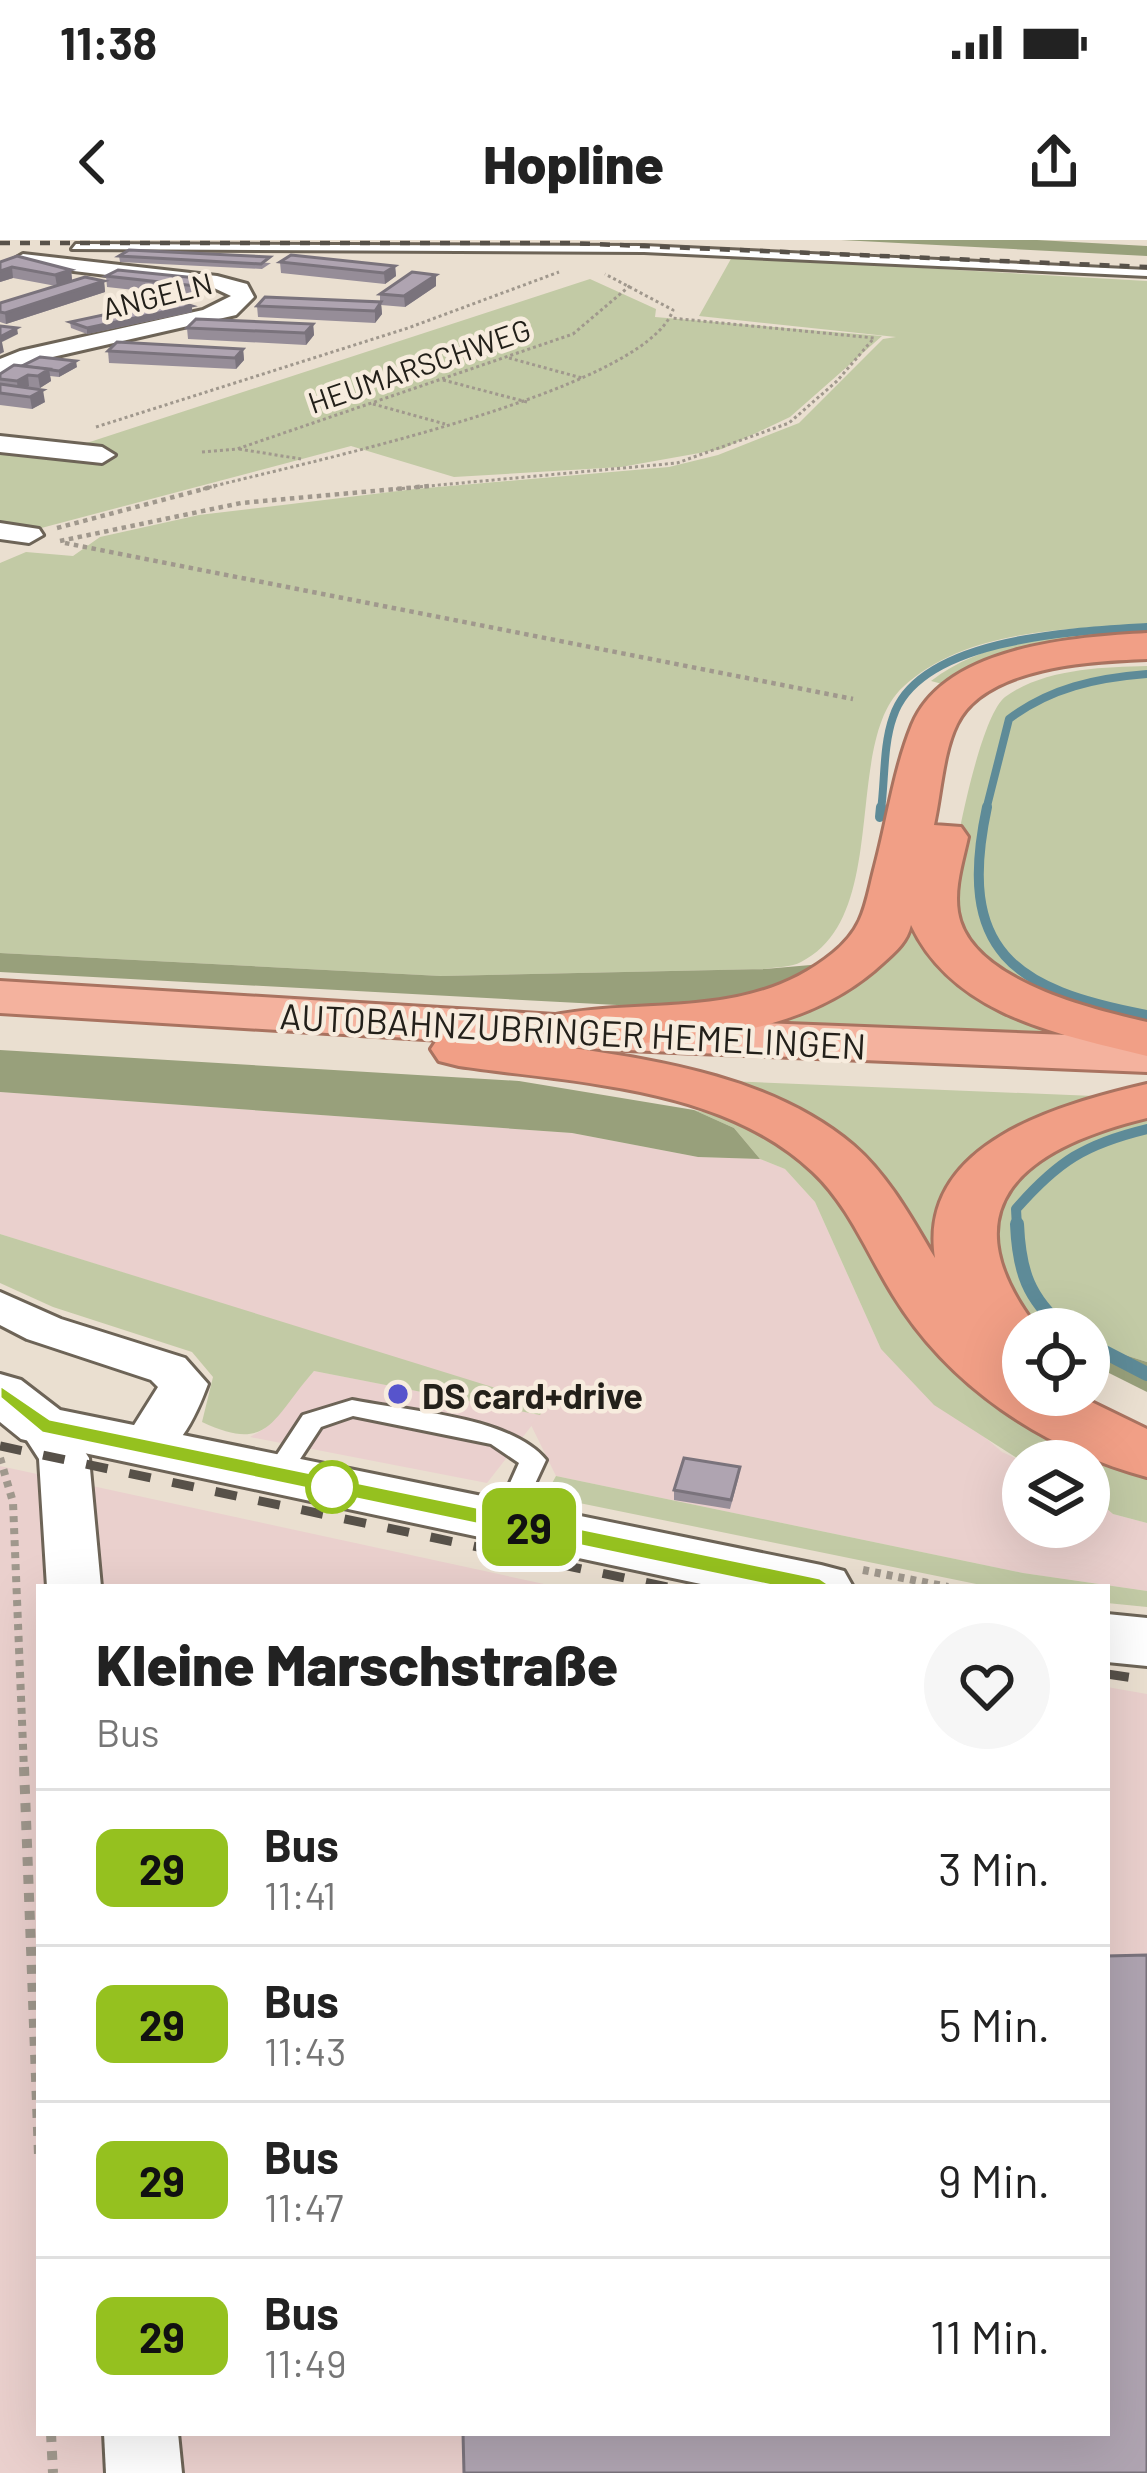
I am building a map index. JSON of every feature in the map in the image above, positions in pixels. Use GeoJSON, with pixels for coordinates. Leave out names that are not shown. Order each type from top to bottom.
{"type":"FeatureCollection","features":[{"type":"Feature","properties":{"kind":"highway"},"geometry":{"type":"LineString","coordinates":[[554,1031],[744,1016],[824,987],[883,935],[935,723],[946,704],[973,683],[1007,668],[1054,656],[1147,646]]}},
{"type":"Feature","properties":{"kind":"highway"},"geometry":{"type":"LineString","coordinates":[[1147,659],[1099,661],[1021,676],[976,708],[934,890],[934,919],[952,954],[991,984],[1036,1008],[1147,1039]]}},
{"type":"Feature","properties":{"kind":"highway","name":"AUTOBAHNZUBRINGER HEMELINGEN"},"geometry":{"type":"LineString","coordinates":[[0,997],[554,1031],[1147,1055]]}},
{"type":"Feature","properties":{"kind":"highway","name":"AUTOBAHNZUBRINGER HEMELINGEN"},"geometry":{"type":"LineString","coordinates":[[0,1023],[1147,1081]]}},
{"type":"Feature","properties":{"kind":"highway"},"geometry":{"type":"LineString","coordinates":[[459,1049],[693,1088],[741,1102],[794,1128],[830,1154],[869,1199],[902,1258],[963,1345],[1002,1378]]}},
{"type":"Feature","properties":{"kind":"highway"},"geometry":{"type":"LineString","coordinates":[[1002,1328],[982,1307],[966,1274],[974,1191],[1001,1158],[1040,1133],[1114,1107],[1147,1101]]}},
{"type":"Feature","properties":{"kind":"highway"},"geometry":{"type":"LineString","coordinates":[[1110,1404],[1147,1420]]}},
{"type":"Feature","properties":{"kind":"highway"},"geometry":{"type":"LineString","coordinates":[[1063,1416],[1147,1454]]}},
{"type":"Feature","properties":{"kind":"street"},"geometry":{"type":"LineString","coordinates":[[11,263],[86,243]]}},
{"type":"Feature","properties":{"kind":"street","name":"ANGELN"},"geometry":{"type":"LineString","coordinates":[[0,367],[28,356],[228,310],[243,297],[239,289],[217,282],[11,263]]}},
{"type":"Feature","properties":{"kind":"street"},"geometry":{"type":"LineString","coordinates":[[0,444],[102,455]]}},
{"type":"Feature","properties":{"kind":"street"},"geometry":{"type":"LineString","coordinates":[[0,531],[44,538]]}},
{"type":"Feature","properties":{"kind":"street"},"geometry":{"type":"LineString","coordinates":[[0,1306],[44,1329],[168,1369],[184,1384],[175,1407],[144,1449]]}},
{"type":"Feature","properties":{"kind":"street"},"geometry":{"type":"LineString","coordinates":[[14,1426],[806,1584]]}},
{"type":"Feature","properties":{"kind":"street"},"geometry":{"type":"LineString","coordinates":[[14,1426],[64,1458],[74,1584]]}},
{"type":"Feature","properties":{"kind":"street"},"geometry":{"type":"LineString","coordinates":[[1110,1638],[1147,1642]]}},
{"type":"Feature","properties":{"kind":"street"},"geometry":{"type":"LineString","coordinates":[[141,2436],[144,2473]]}},
{"type":"Feature","properties":{"kind":"lane"},"geometry":{"type":"LineString","coordinates":[[86,243],[565,248],[1147,273]]}},
{"type":"Feature","properties":{"kind":"lane"},"geometry":{"type":"LineString","coordinates":[[276,1476],[311,1421],[352,1408],[498,1437],[533,1460],[505,1522]]}},
{"type":"Feature","properties":{"kind":"path"},"geometry":{"type":"LineString","coordinates":[[44,538],[308,460],[527,403],[585,378],[667,327],[673,310],[632,284],[577,262],[565,248]]}},
{"type":"Feature","properties":{"kind":"path"},"geometry":{"type":"LineString","coordinates":[[38,450],[110,422],[535,284]]}},
{"type":"Feature","properties":{"kind":"path","name":"HEUMARSCHWEG"},"geometry":{"type":"LineString","coordinates":[[202,452],[237,448],[573,334],[632,284]]}},
{"type":"Feature","properties":{"kind":"path"},"geometry":{"type":"LineString","coordinates":[[44,538],[241,503],[677,463],[789,423],[837,381],[874,338],[671,318]]}},
{"type":"Feature","properties":{"kind":"path"},"geometry":{"type":"LineString","coordinates":[[508,358],[585,378]]}},
{"type":"Feature","properties":{"kind":"path"},"geometry":{"type":"LineString","coordinates":[[441,380],[527,403]]}},
{"type":"Feature","properties":{"kind":"path"},"geometry":{"type":"LineString","coordinates":[[371,404],[446,424]]}},
{"type":"Feature","properties":{"kind":"path"},"geometry":{"type":"LineString","coordinates":[[237,448],[308,460]]}},
{"type":"Feature","properties":{"kind":"path"},"geometry":{"type":"LineString","coordinates":[[44,538],[854,699]]}},
{"type":"Feature","properties":{"kind":"path"},"geometry":{"type":"LineString","coordinates":[[14,1426],[36,2081]]}},
{"type":"Feature","properties":{"kind":"path"},"geometry":{"type":"LineString","coordinates":[[51,2436],[53,2473]]}},
{"type":"Feature","properties":{"kind":"shaded area"},"geometry":{"type":"Polygon","coordinates":[[[0,1092],[572,1133],[698,1157],[760,1159],[785,1169],[815,1202],[881,1349],[1002,1452],[1002,1548],[1110,1548],[1110,1512],[1147,1523],[1147,1591],[1023,1573],[556,1476],[531,1425],[546,1405],[0,1234],[0,1092]]]}},
{"type":"Feature","properties":{"kind":"shaded area"},"geometry":{"type":"Polygon","coordinates":[[[314,1371],[540,1415],[487,1483],[250,1437],[264,1429],[314,1371]]]}},
{"type":"Feature","properties":{"kind":"shaded area"},"geometry":{"type":"Polygon","coordinates":[[[0,1466],[544,1584],[36,1584],[36,2436],[1110,2436],[1110,1688],[1147,1694],[1147,2473],[0,2473],[0,1466]]]}},
{"type":"Feature","properties":{"kind":"green space"},"geometry":{"type":"Polygon","coordinates":[[[841,240],[1037,240],[1147,246],[1147,256],[841,240]]]}},
{"type":"Feature","properties":{"kind":"green space"},"geometry":{"type":"Polygon","coordinates":[[[732,257],[1147,281],[1147,624],[1051,631],[986,643],[956,653],[903,687],[885,713],[874,747],[857,870],[847,908],[829,940],[801,962],[765,969],[441,976],[0,953],[0,563],[26,552],[73,556],[100,537],[199,515],[415,489],[669,467],[718,455],[799,423],[883,339],[896,337],[699,316],[732,257]]]}},
{"type":"Feature","properties":{"kind":"green space"},"geometry":{"type":"Polygon","coordinates":[[[590,279],[656,309],[655,317],[882,336],[790,417],[722,449],[621,467],[454,477],[351,446],[30,531],[0,527],[0,446],[53,454],[590,279]]]}},
{"type":"Feature","properties":{"kind":"green space"},"geometry":{"type":"Polygon","coordinates":[[[1147,629],[1147,636],[946,685],[931,681],[1007,645],[1147,629]]]}},
{"type":"Feature","properties":{"kind":"green space"},"geometry":{"type":"Polygon","coordinates":[[[1147,666],[1147,1023],[1048,996],[999,974],[965,943],[951,887],[970,783],[987,729],[1005,697],[1055,675],[1147,666]]]}},
{"type":"Feature","properties":{"kind":"green space"},"geometry":{"type":"Polygon","coordinates":[[[904,917],[1082,1035],[750,1022],[904,917]]]}},
{"type":"Feature","properties":{"kind":"green space"},"geometry":{"type":"Polygon","coordinates":[[[0,953],[441,976],[822,964],[763,992],[655,1007],[0,972],[0,953]]]}},
{"type":"Feature","properties":{"kind":"green space"},"geometry":{"type":"Polygon","coordinates":[[[0,1050],[519,1081],[694,1110],[734,1128],[760,1159],[698,1157],[572,1133],[0,1092],[0,1050]]]}},
{"type":"Feature","properties":{"kind":"green space"},"geometry":{"type":"Polygon","coordinates":[[[728,1081],[1094,1096],[1027,1120],[988,1148],[934,1268],[728,1081]]]}},
{"type":"Feature","properties":{"kind":"green space"},"geometry":{"type":"Polygon","coordinates":[[[694,1110],[748,1122],[782,1140],[811,1164],[836,1194],[942,1359],[1002,1408],[1002,1416],[1015,1416],[1065,1440],[1002,1440],[1002,1449],[934,1405],[881,1349],[815,1202],[785,1169],[760,1159],[734,1128],[694,1110]]]}},
{"type":"Feature","properties":{"kind":"green space"},"geometry":{"type":"Polygon","coordinates":[[[1147,1115],[1147,1362],[1110,1350],[1110,1308],[1023,1308],[1001,1278],[995,1198],[1067,1134],[1147,1115]]]}},
{"type":"Feature","properties":{"kind":"green space"},"geometry":{"type":"Polygon","coordinates":[[[0,1234],[547,1404],[540,1415],[314,1371],[268,1426],[242,1434],[225,1431],[202,1422],[213,1377],[192,1352],[53,1307],[0,1283],[0,1234]]]}},
{"type":"Feature","properties":{"kind":"green space"},"geometry":{"type":"Polygon","coordinates":[[[1110,1350],[1147,1362],[1147,1392],[1110,1374],[1110,1350]]]}},
{"type":"Feature","properties":{"kind":"green space"},"geometry":{"type":"Polygon","coordinates":[[[1110,1460],[1147,1476],[1147,1523],[1113,1514],[1110,1460]]]}},
{"type":"Feature","properties":{"kind":"green space"},"geometry":{"type":"Polygon","coordinates":[[[556,1476],[1023,1573],[1099,1584],[976,1584],[545,1496],[556,1476]]]}},
{"type":"Feature","properties":{"kind":"green space"},"geometry":{"type":"Polygon","coordinates":[[[1110,1586],[1147,1591],[1147,1607],[1110,1603],[1110,1586]]]}},
{"type":"Feature","properties":{"kind":"building"},"geometry":{"type":"Polygon","coordinates":[[[129,250],[270,257],[261,264],[119,256],[129,250]]]}},
{"type":"Feature","properties":{"kind":"building"},"geometry":{"type":"Polygon","coordinates":[[[291,255],[395,266],[384,273],[280,262],[291,255]]]}},
{"type":"Feature","properties":{"kind":"building"},"geometry":{"type":"Polygon","coordinates":[[[17,256],[71,270],[55,275],[12,267],[0,271],[0,262],[17,256]]]}},
{"type":"Feature","properties":{"kind":"building"},"geometry":{"type":"Polygon","coordinates":[[[118,270],[207,279],[196,286],[106,276],[118,270]]]}},
{"type":"Feature","properties":{"kind":"building"},"geometry":{"type":"Polygon","coordinates":[[[412,272],[436,275],[404,296],[380,294],[412,272]]]}},
{"type":"Feature","properties":{"kind":"building"},"geometry":{"type":"Polygon","coordinates":[[[85,277],[104,281],[0,312],[0,303],[85,277]]]}},
{"type":"Feature","properties":{"kind":"building"},"geometry":{"type":"Polygon","coordinates":[[[265,297],[381,302],[375,311],[257,306],[265,297]]]}},
{"type":"Feature","properties":{"kind":"building"},"geometry":{"type":"Polygon","coordinates":[[[173,300],[192,306],[87,328],[70,322],[173,300]]]}},
{"type":"Feature","properties":{"kind":"building"},"geometry":{"type":"Polygon","coordinates":[[[196,319],[313,324],[305,333],[187,328],[196,319]]]}},
{"type":"Feature","properties":{"kind":"building"},"geometry":{"type":"Polygon","coordinates":[[[0,326],[17,328],[0,337],[0,326]]]}},
{"type":"Feature","properties":{"kind":"building"},"geometry":{"type":"Polygon","coordinates":[[[117,342],[243,349],[235,358],[108,351],[117,342]]]}},
{"type":"Feature","properties":{"kind":"building"},"geometry":{"type":"Polygon","coordinates":[[[40,357],[76,361],[59,371],[22,366],[40,357]]]}},
{"type":"Feature","properties":{"kind":"building"},"geometry":{"type":"Polygon","coordinates":[[[14,365],[49,369],[17,381],[0,379],[14,365]]]}},
{"type":"Feature","properties":{"kind":"building"},"geometry":{"type":"Polygon","coordinates":[[[0,384],[43,390],[30,397],[0,393],[0,384]]]}},
{"type":"Feature","properties":{"kind":"building"},"geometry":{"type":"Polygon","coordinates":[[[684,1458],[740,1467],[731,1500],[674,1490],[684,1458]]]}},
{"type":"Feature","properties":{"kind":"building"},"geometry":{"type":"Polygon","coordinates":[[[1147,1955],[1147,2473],[464,2473],[463,2436],[1110,2436],[1110,1956],[1147,1955]]]}},
{"type":"Feature","properties":{"kind":"waterway"},"geometry":{"type":"LineString","coordinates":[[881,810],[893,717],[909,690],[934,670],[1004,644],[1147,627]]}},
{"type":"Feature","properties":{"kind":"waterway"},"geometry":{"type":"LineString","coordinates":[[986,810],[1009,719],[1074,686],[1147,674]]}},
{"type":"Feature","properties":{"kind":"waterway"},"geometry":{"type":"LineString","coordinates":[[880,817],[881,807]]}},
{"type":"Feature","properties":{"kind":"waterway"},"geometry":{"type":"LineString","coordinates":[[987,807],[979,856],[980,897],[989,930],[1005,956],[1029,976],[1061,992],[1147,1015]]}},
{"type":"Feature","properties":{"kind":"waterway"},"geometry":{"type":"LineString","coordinates":[[1017,1227],[1016,1209],[1045,1178],[1089,1148],[1147,1129]]}},
{"type":"Feature","properties":{"kind":"waterway"},"geometry":{"type":"LineString","coordinates":[[1017,1224],[1028,1282],[1044,1308]]}},
{"type":"Feature","properties":{"kind":"waterway"},"geometry":{"type":"LineString","coordinates":[[1110,1355],[1147,1374]]}},
{"type":"Feature","properties":{"kind":"railway"},"geometry":{"type":"LineString","coordinates":[[0,243],[569,243],[1147,267]]}},
{"type":"Feature","properties":{"kind":"railway"},"geometry":{"type":"LineString","coordinates":[[0,1446],[653,1584]]}},
{"type":"Feature","properties":{"kind":"railway"},"geometry":{"type":"LineString","coordinates":[[1110,1674],[1147,1680]]}},
{"type":"Feature","properties":{"kind":"bus line","name":"29"},"geometry":{"type":"LineString","coordinates":[[0,1393],[42,1425],[805,1584]]}},
{"type":"Feature","properties":{"kind":"place","name":"DS card+drive"},"geometry":{"type":"Point","coordinates":[398,1394]}}]}
